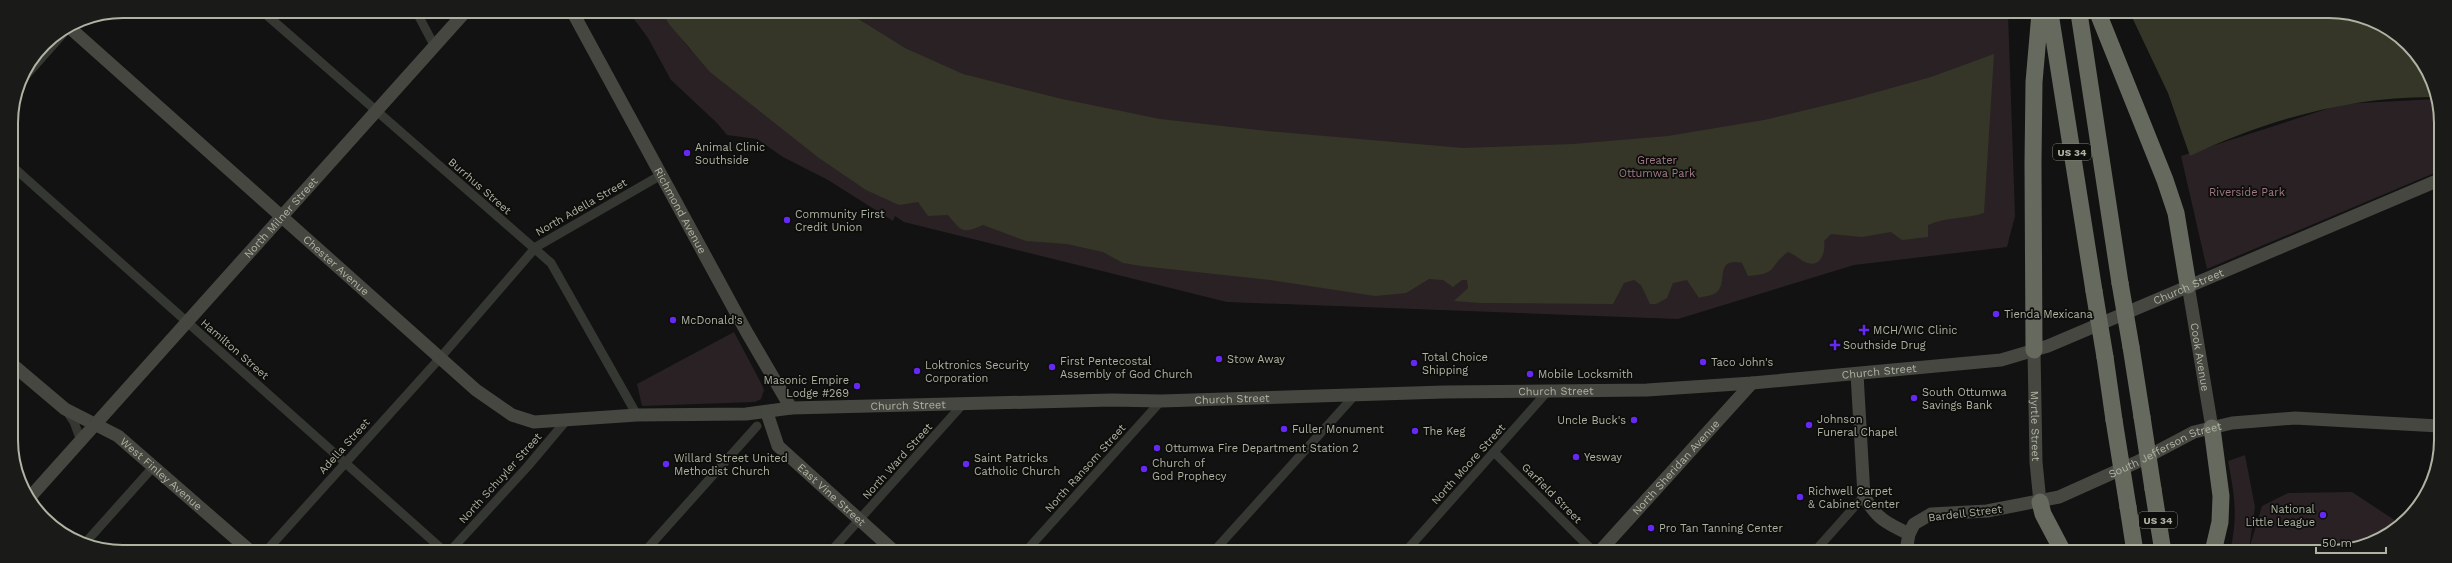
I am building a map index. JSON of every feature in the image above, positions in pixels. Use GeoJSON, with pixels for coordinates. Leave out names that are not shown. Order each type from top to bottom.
{"type":"FeatureCollection","features":[{"type":"Feature","properties":{"kind":"highway"},"geometry":{"type":"LineString","coordinates":[[2034,350],[2034,82],[2040,18]]}},
{"type":"Feature","properties":{"kind":"highway","name":"US 34"},"geometry":{"type":"LineString","coordinates":[[2051,18],[2134,545]]}},
{"type":"Feature","properties":{"kind":"highway","name":"US 34"},"geometry":{"type":"LineString","coordinates":[[2080,18],[2162,545]]}},
{"type":"Feature","properties":{"kind":"highway"},"geometry":{"type":"LineString","coordinates":[[2100,18],[2165,180],[2176,213],[2188,285]]}},
{"type":"Feature","properties":{"kind":"highway"},"geometry":{"type":"LineString","coordinates":[[2212,428],[2221,496],[2220,522],[2215,545]]}},
{"type":"Feature","properties":{"kind":"highway"},"geometry":{"type":"LineString","coordinates":[[2040,502],[2043,514],[2059,545]]}},
{"type":"Feature","properties":{"kind":"main road","name":"North Milner Street"},"geometry":{"type":"LineString","coordinates":[[34,494],[460,18]]}},
{"type":"Feature","properties":{"kind":"main road","name":"Richmond Avenue"},"geometry":{"type":"LineString","coordinates":[[576,18],[661,175],[791,408]]}},
{"type":"Feature","properties":{"kind":"main road","name":"Chester Avenue"},"geometry":{"type":"LineString","coordinates":[[74,31],[476,390],[512,415],[534,422],[565,422],[637,415]]}},
{"type":"Feature","properties":{"kind":"main road","name":"Church Street"},"geometry":{"type":"LineString","coordinates":[[637,415],[767,412],[791,408],[1112,400],[1160,401],[1355,395],[1647,390],[1752,383],[2001,360],[2034,350],[2188,285],[2321,232],[2434,182]]}},
{"type":"Feature","properties":{"kind":"main road","name":"Cook Avenue"},"geometry":{"type":"LineString","coordinates":[[2188,285],[2212,428]]}},
{"type":"Feature","properties":{"kind":"main road","name":"Myrtle Street"},"geometry":{"type":"LineString","coordinates":[[2034,350],[2036,462],[2040,502]]}},
{"type":"Feature","properties":{"kind":"main road","name":"West Finley Avenue"},"geometry":{"type":"LineString","coordinates":[[18,369],[65,409],[118,436],[243,545]]}},
{"type":"Feature","properties":{"kind":"main road"},"geometry":{"type":"LineString","coordinates":[[1857,374],[1864,496],[1874,514],[1887,524],[1909,534],[1907,545]]}},
{"type":"Feature","properties":{"kind":"main road","name":"North Sheridan Avenue"},"geometry":{"type":"LineString","coordinates":[[1605,545],[1752,383]]}},
{"type":"Feature","properties":{"kind":"main road","name":"East Vine Street"},"geometry":{"type":"LineString","coordinates":[[767,412],[778,446],[887,545]]}},
{"type":"Feature","properties":{"kind":"main road","name":"South Jefferson Street"},"geometry":{"type":"LineString","coordinates":[[2040,502],[2083,488],[2194,432],[2232,423],[2294,418],[2434,426]]}},
{"type":"Feature","properties":{"kind":"main road","name":"Bardell Street"},"geometry":{"type":"LineString","coordinates":[[1909,534],[1914,524],[1931,514],[1987,511],[2040,502]]}},
{"type":"Feature","properties":{"kind":"street","name":"Burrhus Street"},"geometry":{"type":"LineString","coordinates":[[270,18],[490,211],[536,247],[552,263],[637,415]]}},
{"type":"Feature","properties":{"kind":"street"},"geometry":{"type":"LineString","coordinates":[[420,18],[435,47]]}},
{"type":"Feature","properties":{"kind":"street"},"geometry":{"type":"LineString","coordinates":[[38,62],[53,45]]}},
{"type":"Feature","properties":{"kind":"street","name":"Hamilton Street"},"geometry":{"type":"LineString","coordinates":[[18,171],[437,545]]}},
{"type":"Feature","properties":{"kind":"street","name":"North Adella Street"},"geometry":{"type":"LineString","coordinates":[[440,358],[536,247],[661,175]]}},
{"type":"Feature","properties":{"kind":"street","name":"Adella Street"},"geometry":{"type":"LineString","coordinates":[[271,545],[440,358]]}},
{"type":"Feature","properties":{"kind":"street","name":"North Moore Street"},"geometry":{"type":"LineString","coordinates":[[1411,545],[1548,392]]}},
{"type":"Feature","properties":{"kind":"street"},"geometry":{"type":"LineString","coordinates":[[1219,545],[1355,395]]}},
{"type":"Feature","properties":{"kind":"street","name":"North Ransom Street"},"geometry":{"type":"LineString","coordinates":[[1031,545],[1160,401]]}},
{"type":"Feature","properties":{"kind":"street","name":"North Ward Street"},"geometry":{"type":"LineString","coordinates":[[837,545],[963,404]]}},
{"type":"Feature","properties":{"kind":"street","name":"West Finley Avenue"},"geometry":{"type":"LineString","coordinates":[[65,409],[74,422],[81,441]]}},
{"type":"Feature","properties":{"kind":"street","name":"North Schuyler Street"},"geometry":{"type":"LineString","coordinates":[[456,545],[528,466],[565,422]]}},
{"type":"Feature","properties":{"kind":"street"},"geometry":{"type":"LineString","coordinates":[[650,545],[757,426]]}},
{"type":"Feature","properties":{"kind":"street","name":"Garfield Street"},"geometry":{"type":"LineString","coordinates":[[1494,452],[1587,545]]}},
{"type":"Feature","properties":{"kind":"street"},"geometry":{"type":"LineString","coordinates":[[89,539],[154,466]]}},
{"type":"Feature","properties":{"kind":"street"},"geometry":{"type":"LineString","coordinates":[[1820,545],[1864,496]]}},
{"type":"Feature","properties":{"kind":"green space","name":"Greater Ottumwa Park"},"geometry":{"type":"Polygon","coordinates":[[[633,18],[666,18],[691,51],[672,18],[2008,18],[2015,216],[2007,247],[1854,265],[1678,319],[1227,302],[904,222],[895,216],[893,221],[828,180],[783,157],[757,139],[727,135],[717,123],[671,80],[648,38],[633,18]]]}},
{"type":"Feature","properties":{"kind":"green space","name":"Riverside Park"},"geometry":{"type":"Polygon","coordinates":[[[2431,99],[2434,123],[2434,173],[2207,269],[2181,156],[2342,104],[2431,99]]]}},
{"type":"Feature","properties":{"kind":"green space"},"geometry":{"type":"Polygon","coordinates":[[[734,332],[762,385],[764,390],[761,399],[755,402],[642,406],[637,384],[734,332]]]}},
{"type":"Feature","properties":{"kind":"green space","name":"National Little League"},"geometry":{"type":"Polygon","coordinates":[[[2245,455],[2255,507],[2250,545],[2231,545],[2234,528],[2235,506],[2228,461],[2245,455]]]}},
{"type":"Feature","properties":{"kind":"green space","name":"National Little League"},"geometry":{"type":"Polygon","coordinates":[[[2352,492],[2396,521],[2369,537],[2342,544],[2250,545],[2262,506],[2288,493],[2352,492]]]}},
{"type":"Feature","properties":{"kind":"shaded area"},"geometry":{"type":"Polygon","coordinates":[[[666,18],[857,18],[905,48],[963,74],[1062,99],[1160,119],[1267,131],[1463,148],[1573,144],[1668,136],[1764,120],[1852,99],[1931,77],[1994,54],[1984,213],[1935,222],[1928,225],[1928,237],[1902,240],[1891,232],[1862,237],[1831,234],[1824,241],[1823,255],[1818,262],[1810,264],[1788,252],[1769,271],[1758,275],[1748,276],[1742,263],[1733,262],[1725,267],[1722,283],[1717,292],[1699,298],[1687,280],[1673,283],[1667,298],[1656,304],[1650,304],[1641,285],[1634,280],[1624,283],[1613,304],[1481,303],[1454,301],[1468,288],[1467,280],[1462,280],[1453,287],[1443,280],[1429,279],[1406,293],[1375,296],[1270,280],[1141,266],[1123,263],[1103,252],[1067,244],[1026,241],[983,225],[971,230],[963,230],[956,225],[948,215],[928,216],[918,202],[899,205],[866,190],[819,158],[710,72],[666,18]]]}},
{"type":"Feature","properties":{"kind":"shaded area"},"geometry":{"type":"Polygon","coordinates":[[[2132,18],[2335,18],[2349,20],[2375,29],[2393,40],[2403,49],[2412,59],[2423,77],[2430,97],[2373,101],[2310,113],[2248,131],[2190,156],[2168,93],[2132,18]]]}},
{"type":"Feature","properties":{"kind":"place","name":"Animal Clinic Southside"},"geometry":{"type":"Point","coordinates":[687,153]}},
{"type":"Feature","properties":{"kind":"place","name":"Community First Credit Union"},"geometry":{"type":"Point","coordinates":[787,220]}},
{"type":"Feature","properties":{"kind":"place","name":"Tienda Mexicana"},"geometry":{"type":"Point","coordinates":[1996,314]}},
{"type":"Feature","properties":{"kind":"place","name":"McDonald's"},"geometry":{"type":"Point","coordinates":[673,320]}},
{"type":"Feature","properties":{"kind":"place","name":"MCH/WIC Clinic"},"geometry":{"type":"Point","coordinates":[1864,330]}},
{"type":"Feature","properties":{"kind":"place","name":"Southside Drug"},"geometry":{"type":"Point","coordinates":[1835,345]}},
{"type":"Feature","properties":{"kind":"place","name":"Stow Away"},"geometry":{"type":"Point","coordinates":[1219,359]}},
{"type":"Feature","properties":{"kind":"place","name":"Taco John's"},"geometry":{"type":"Point","coordinates":[1703,362]}},
{"type":"Feature","properties":{"kind":"place","name":"Total Choice Shipping"},"geometry":{"type":"Point","coordinates":[1414,363]}},
{"type":"Feature","properties":{"kind":"place","name":"First Pentecostal Assembly of God Church"},"geometry":{"type":"Point","coordinates":[1052,367]}},
{"type":"Feature","properties":{"kind":"place","name":"Loktronics Security Corporation"},"geometry":{"type":"Point","coordinates":[917,371]}},
{"type":"Feature","properties":{"kind":"place","name":"Mobile Locksmith"},"geometry":{"type":"Point","coordinates":[1530,374]}},
{"type":"Feature","properties":{"kind":"place","name":"Masonic Empire Lodge #269"},"geometry":{"type":"Point","coordinates":[857,386]}},
{"type":"Feature","properties":{"kind":"place","name":"South Ottumwa Savings Bank"},"geometry":{"type":"Point","coordinates":[1914,398]}},
{"type":"Feature","properties":{"kind":"place","name":"Uncle Buck's"},"geometry":{"type":"Point","coordinates":[1634,420]}},
{"type":"Feature","properties":{"kind":"place","name":"Johnson Funeral Chapel"},"geometry":{"type":"Point","coordinates":[1809,425]}},
{"type":"Feature","properties":{"kind":"place","name":"Fuller Monument"},"geometry":{"type":"Point","coordinates":[1284,429]}},
{"type":"Feature","properties":{"kind":"place","name":"The Keg"},"geometry":{"type":"Point","coordinates":[1415,431]}},
{"type":"Feature","properties":{"kind":"place","name":"Ottumwa Fire Department Station 2"},"geometry":{"type":"Point","coordinates":[1157,448]}},
{"type":"Feature","properties":{"kind":"place","name":"Yesway"},"geometry":{"type":"Point","coordinates":[1576,457]}},
{"type":"Feature","properties":{"kind":"place","name":"Willard Street United Methodist Church"},"geometry":{"type":"Point","coordinates":[666,464]}},
{"type":"Feature","properties":{"kind":"place","name":"Saint Patricks Catholic Church"},"geometry":{"type":"Point","coordinates":[966,464]}},
{"type":"Feature","properties":{"kind":"place","name":"Church of God Prophecy"},"geometry":{"type":"Point","coordinates":[1144,469]}},
{"type":"Feature","properties":{"kind":"place","name":"Richwell Carpet & Cabinet Center"},"geometry":{"type":"Point","coordinates":[1800,497]}},
{"type":"Feature","properties":{"kind":"place","name":"National Little League"},"geometry":{"type":"Point","coordinates":[2323,515]}},
{"type":"Feature","properties":{"kind":"place","name":"Pro Tan Tanning Center"},"geometry":{"type":"Point","coordinates":[1651,528]}}]}
